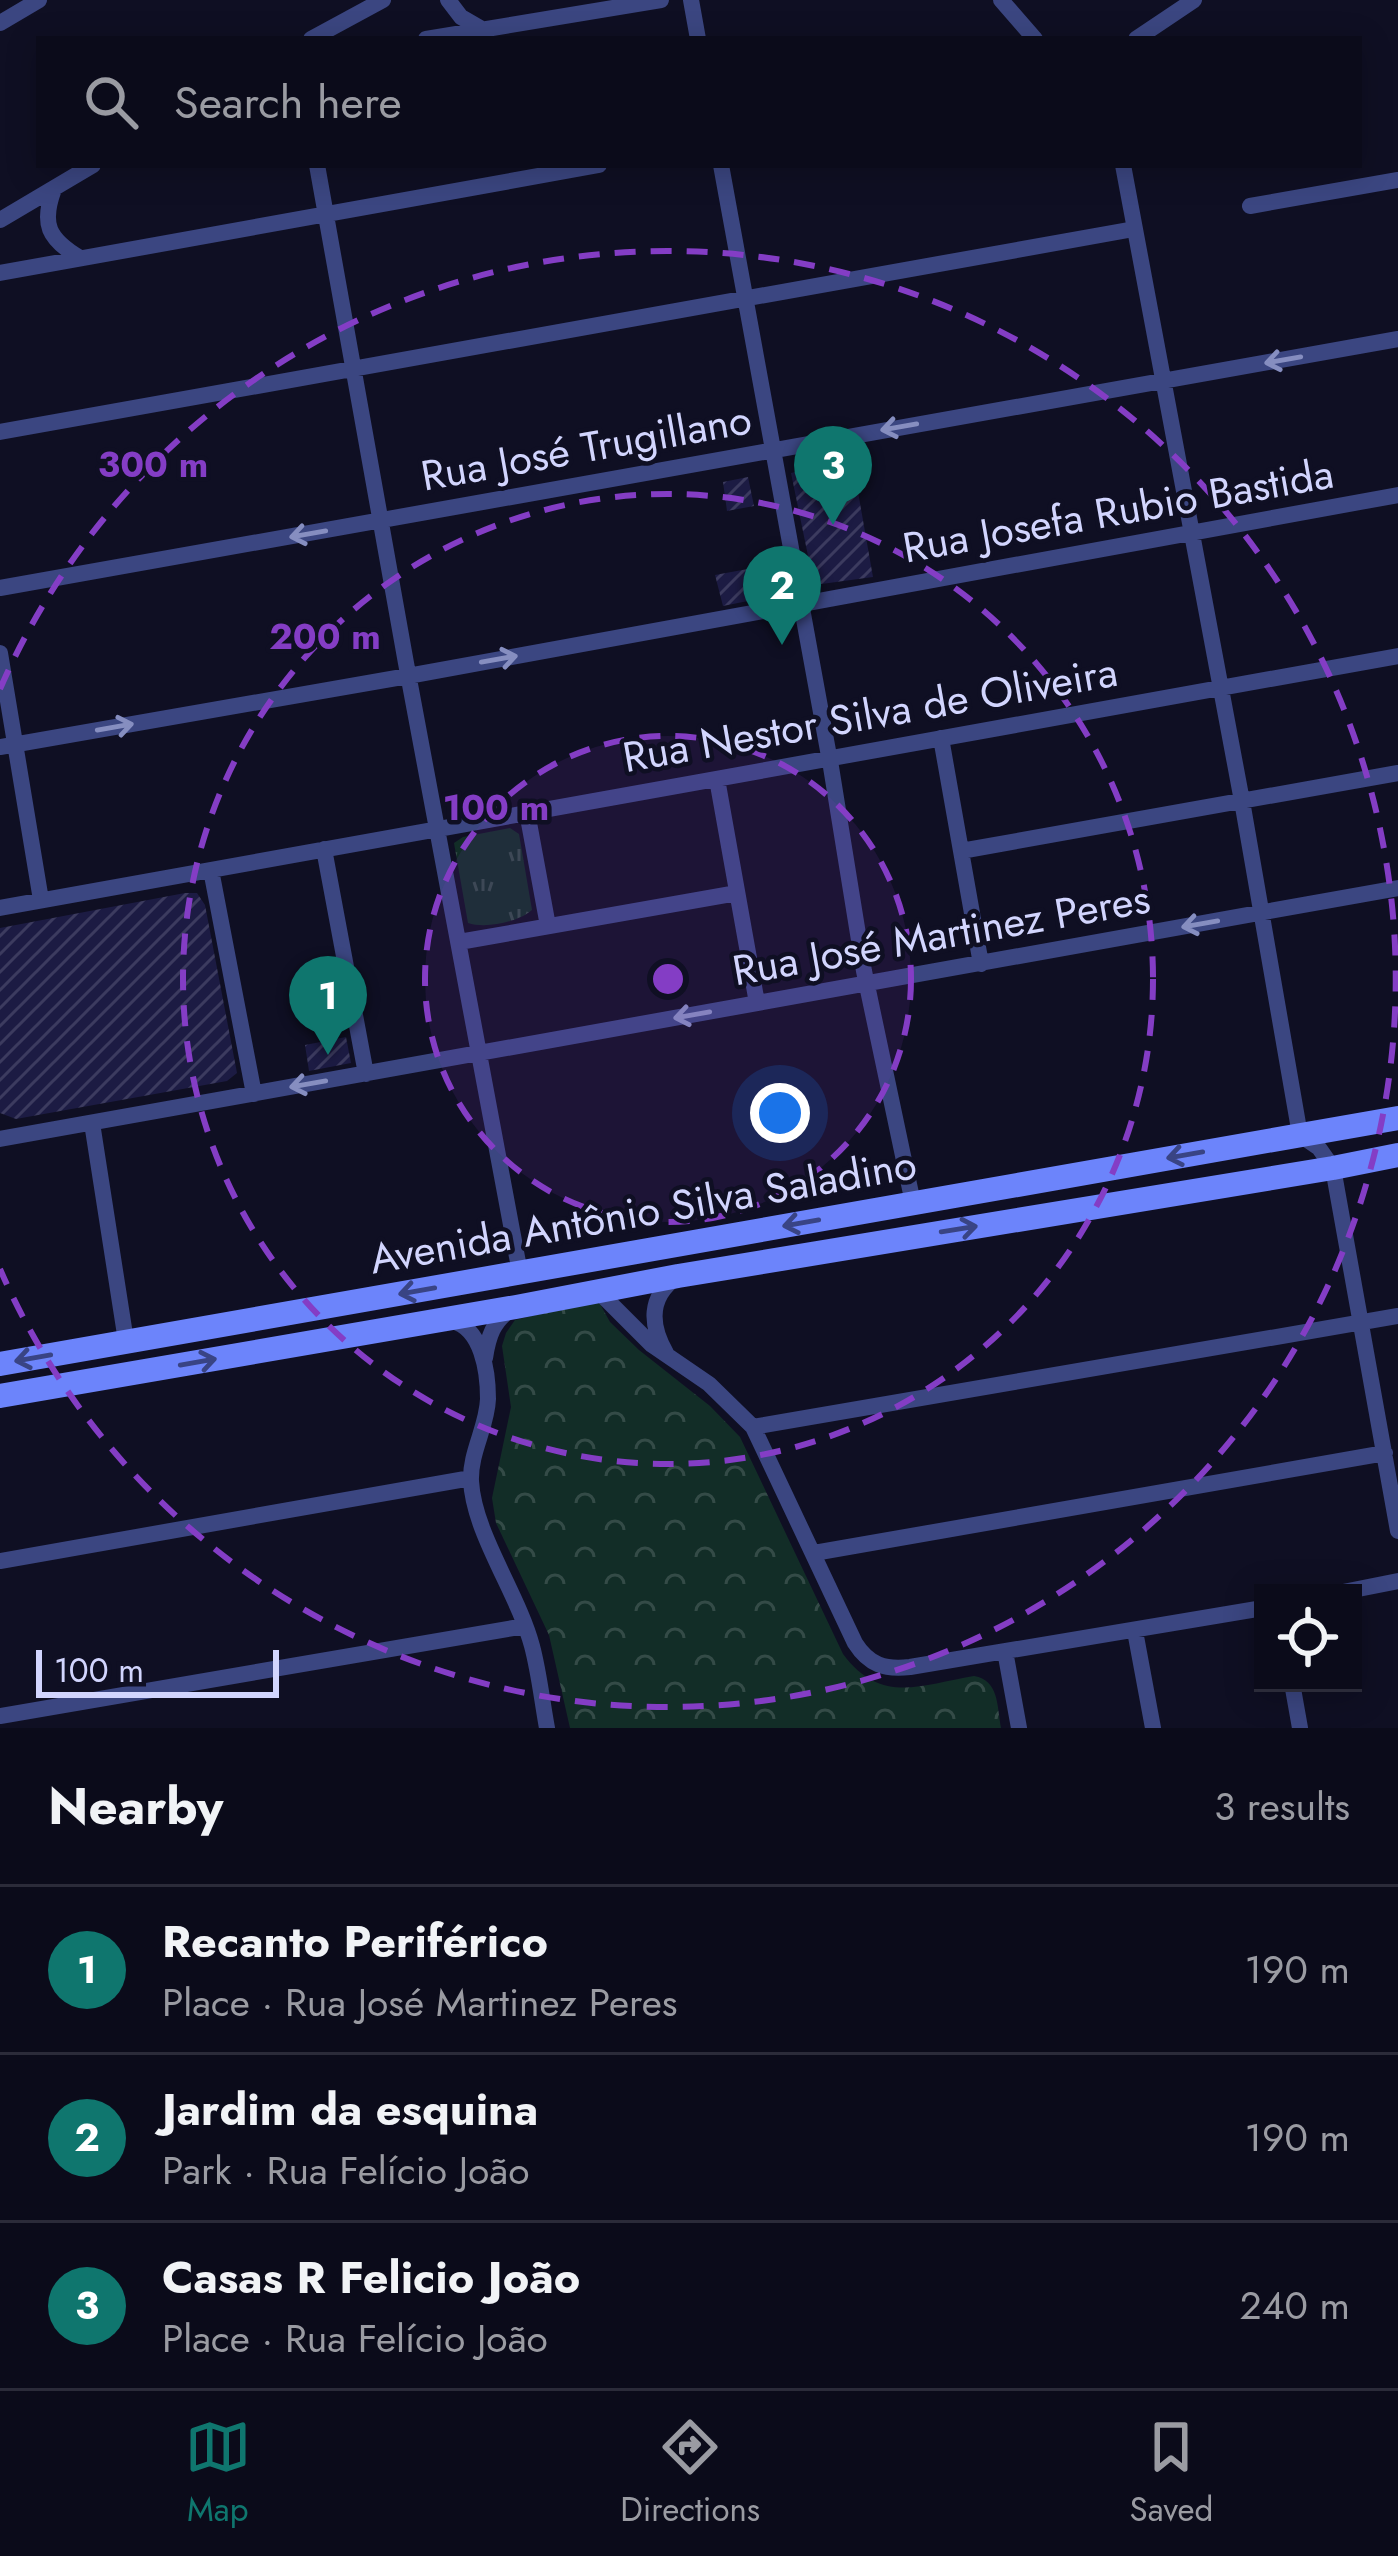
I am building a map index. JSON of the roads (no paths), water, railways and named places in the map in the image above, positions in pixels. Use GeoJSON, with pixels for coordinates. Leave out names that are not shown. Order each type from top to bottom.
{"type":"FeatureCollection","features":[{"type":"Feature","properties":{"kind":"main road","name":"Avenida Antônio Silva Saladino"},"geometry":{"type":"LineString","coordinates":[[0,1364],[1398,1118]]}},
{"type":"Feature","properties":{"kind":"main road"},"geometry":{"type":"LineString","coordinates":[[753,1263],[1398,1155]]}},
{"type":"Feature","properties":{"kind":"main road"},"geometry":{"type":"LineString","coordinates":[[753,1263],[890,1228],[907,1216],[913,1203]]}},
{"type":"Feature","properties":{"kind":"main road","name":"Avenida Antônio Silva Saladino"},"geometry":{"type":"LineString","coordinates":[[0,1396],[753,1263]]}},
{"type":"Feature","properties":{"kind":"street"},"geometry":{"type":"LineString","coordinates":[[0,23],[39,0]]}},
{"type":"Feature","properties":{"kind":"street"},"geometry":{"type":"LineString","coordinates":[[336,31],[383,0]]}},
{"type":"Feature","properties":{"kind":"street"},"geometry":{"type":"LineString","coordinates":[[448,0],[461,17],[480,28]]}},
{"type":"Feature","properties":{"kind":"street"},"geometry":{"type":"LineString","coordinates":[[441,36],[661,0]]}},
{"type":"Feature","properties":{"kind":"street"},"geometry":{"type":"LineString","coordinates":[[691,0],[697,36]]}},
{"type":"Feature","properties":{"kind":"street"},"geometry":{"type":"LineString","coordinates":[[1001,0],[1032,36]]}},
{"type":"Feature","properties":{"kind":"street"},"geometry":{"type":"LineString","coordinates":[[1140,36],[1194,0]]}},
{"type":"Feature","properties":{"kind":"street"},"geometry":{"type":"LineString","coordinates":[[0,220],[88,168]]}},
{"type":"Feature","properties":{"kind":"street"},"geometry":{"type":"LineString","coordinates":[[317,168],[520,1273]]}},
{"type":"Feature","properties":{"kind":"street"},"geometry":{"type":"LineString","coordinates":[[0,273],[583,168]]}},
{"type":"Feature","properties":{"kind":"street"},"geometry":{"type":"LineString","coordinates":[[722,168],[868,983],[913,1203]]}},
{"type":"Feature","properties":{"kind":"street"},"geometry":{"type":"LineString","coordinates":[[1124,168],[1243,801],[1300,1135],[1319,1148],[1333,1168],[1398,1531]]}},
{"type":"Feature","properties":{"kind":"street"},"geometry":{"type":"LineString","coordinates":[[1250,206],[1398,180]]}},
{"type":"Feature","properties":{"kind":"street"},"geometry":{"type":"LineString","coordinates":[[54,189],[46,211],[49,232],[80,258]]}},
{"type":"Feature","properties":{"kind":"street"},"geometry":{"type":"LineString","coordinates":[[0,432],[1134,229]]}},
{"type":"Feature","properties":{"kind":"street","name":"Rua José Trugillano"},"geometry":{"type":"LineString","coordinates":[[0,588],[1398,339]]}},
{"type":"Feature","properties":{"kind":"street","name":"Rua Josefa Rubio Bastida"},"geometry":{"type":"LineString","coordinates":[[9,745],[1398,495]]}},
{"type":"Feature","properties":{"kind":"street"},"geometry":{"type":"LineString","coordinates":[[0,653],[9,745],[41,901]]}},
{"type":"Feature","properties":{"kind":"street","name":"Rua Nestor Silva de Oliveira"},"geometry":{"type":"LineString","coordinates":[[0,908],[1398,656]]}},
{"type":"Feature","properties":{"kind":"street"},"geometry":{"type":"LineString","coordinates":[[941,738],[981,964]]}},
{"type":"Feature","properties":{"kind":"street"},"geometry":{"type":"LineString","coordinates":[[961,851],[1398,773]]}},
{"type":"Feature","properties":{"kind":"street"},"geometry":{"type":"LineString","coordinates":[[717,779],[757,1003]]}},
{"type":"Feature","properties":{"kind":"street"},"geometry":{"type":"LineString","coordinates":[[527,812],[548,926]]}},
{"type":"Feature","properties":{"kind":"street"},"geometry":{"type":"LineString","coordinates":[[324,849],[366,1074]]}},
{"type":"Feature","properties":{"kind":"street"},"geometry":{"type":"LineString","coordinates":[[211,870],[254,1094]]}},
{"type":"Feature","properties":{"kind":"street","name":"Rua José Martinez Peres"},"geometry":{"type":"LineString","coordinates":[[0,1139],[1398,888]]}},
{"type":"Feature","properties":{"kind":"street"},"geometry":{"type":"LineString","coordinates":[[458,942],[736,893]]}},
{"type":"Feature","properties":{"kind":"street"},"geometry":{"type":"LineString","coordinates":[[92,1123],[126,1341]]}},
{"type":"Feature","properties":{"kind":"street"},"geometry":{"type":"LineString","coordinates":[[667,1354],[654,1326],[654,1311],[661,1291],[678,1276]]}},
{"type":"Feature","properties":{"kind":"street"},"geometry":{"type":"LineString","coordinates":[[598,1292],[629,1324],[710,1384],[753,1427],[855,1643],[870,1662],[898,1668],[1254,1610]]}},
{"type":"Feature","properties":{"kind":"street"},"geometry":{"type":"LineString","coordinates":[[484,1365],[491,1332],[516,1307]]}},
{"type":"Feature","properties":{"kind":"street"},"geometry":{"type":"LineString","coordinates":[[753,1427],[1398,1316]]}},
{"type":"Feature","properties":{"kind":"street"},"geometry":{"type":"LineString","coordinates":[[443,1320],[469,1328],[484,1365],[488,1400],[474,1452],[474,1505],[532,1644],[547,1728]]}},
{"type":"Feature","properties":{"kind":"street"},"geometry":{"type":"LineString","coordinates":[[814,1553],[1385,1453]]}},
{"type":"Feature","properties":{"kind":"street"},"geometry":{"type":"LineString","coordinates":[[0,1561],[471,1478]]}},
{"type":"Feature","properties":{"kind":"street"},"geometry":{"type":"LineString","coordinates":[[1362,1588],[1398,1581]]}},
{"type":"Feature","properties":{"kind":"street"},"geometry":{"type":"LineString","coordinates":[[0,1716],[525,1626]]}},
{"type":"Feature","properties":{"kind":"street"},"geometry":{"type":"LineString","coordinates":[[1135,1631],[1153,1728]]}},
{"type":"Feature","properties":{"kind":"street"},"geometry":{"type":"LineString","coordinates":[[1005,1651],[1019,1728]]}},
{"type":"Feature","properties":{"kind":"street"},"geometry":{"type":"LineString","coordinates":[[1294,1692],[1300,1728]]}},
{"type":"Feature","properties":{"kind":"place","name":"Casas R Felicio João"},"geometry":{"type":"Point","coordinates":[833,525]}},
{"type":"Feature","properties":{"kind":"place","name":"Jardim da esquina"},"geometry":{"type":"Point","coordinates":[782,645]}},
{"type":"Feature","properties":{"kind":"place","name":"Recanto Periférico"},"geometry":{"type":"Point","coordinates":[328,1055]}}]}
